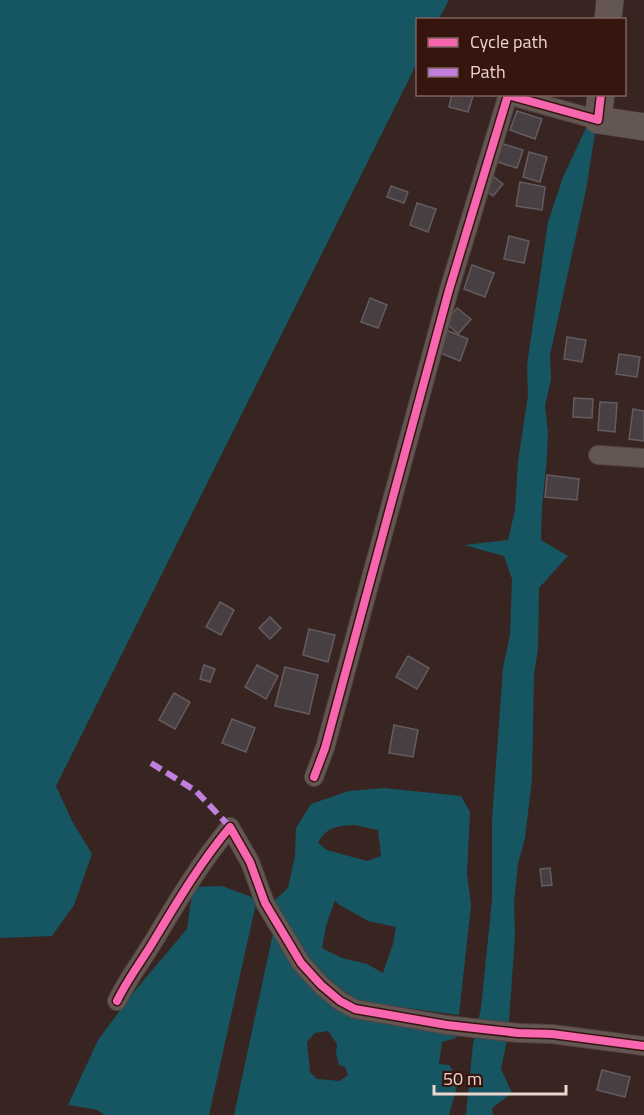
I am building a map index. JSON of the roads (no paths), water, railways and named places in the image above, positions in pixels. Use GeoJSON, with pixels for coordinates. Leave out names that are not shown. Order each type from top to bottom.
{"type":"FeatureCollection","features":[{"type":"Feature","properties":{"kind":"main road"},"geometry":{"type":"LineString","coordinates":[[608,18],[610,0]]}},
{"type":"Feature","properties":{"kind":"main road"},"geometry":{"type":"LineString","coordinates":[[599,107],[644,127]]}},
{"type":"Feature","properties":{"kind":"street"},"geometry":{"type":"LineString","coordinates":[[314,777],[328,739],[448,290],[508,96]]}},
{"type":"Feature","properties":{"kind":"street"},"geometry":{"type":"LineString","coordinates":[[516,96],[599,107]]}},
{"type":"Feature","properties":{"kind":"street"},"geometry":{"type":"LineString","coordinates":[[597,455],[644,458]]}},
{"type":"Feature","properties":{"kind":"street"},"geometry":{"type":"LineString","coordinates":[[117,1001],[127,980],[152,944],[193,875],[230,827],[250,862],[266,903],[301,963],[321,985],[355,1010],[447,1025],[518,1033],[552,1034],[644,1046]]}},
{"type":"Feature","properties":{"kind":"water"},"geometry":{"type":"Polygon","coordinates":[[[0,0],[449,0],[440,18],[416,18],[416,65],[56,786],[72,821],[92,854],[74,905],[52,936],[0,938],[0,0]]]}},
{"type":"Feature","properties":{"kind":"water"},"geometry":{"type":"Polygon","coordinates":[[[596,127],[586,190],[550,355],[551,379],[545,406],[548,432],[541,540],[568,556],[539,588],[538,649],[534,674],[532,779],[525,838],[518,864],[508,1035],[501,1069],[512,1093],[492,1108],[493,1115],[466,1115],[473,1044],[481,1008],[492,900],[492,820],[503,668],[510,635],[512,579],[504,556],[464,545],[508,540],[515,510],[518,461],[528,396],[527,365],[548,222],[563,177],[586,128],[596,127]]]}},
{"type":"Feature","properties":{"kind":"water"},"geometry":{"type":"Polygon","coordinates":[[[384,788],[461,796],[470,812],[467,874],[471,905],[459,1015],[354,999],[323,974],[292,939],[273,902],[288,888],[295,856],[296,828],[311,804],[349,791],[384,788]],[[355,825],[329,830],[318,843],[327,850],[367,861],[381,856],[378,830],[355,825]],[[335,900],[326,926],[322,948],[342,958],[367,964],[383,973],[396,927],[368,921],[335,900]]]}},
{"type":"Feature","properties":{"kind":"water"},"geometry":{"type":"Polygon","coordinates":[[[222,886],[257,899],[209,1115],[104,1115],[98,1110],[68,1105],[98,1040],[133,993],[187,929],[193,887],[222,886]]]}},
{"type":"Feature","properties":{"kind":"water"},"geometry":{"type":"Polygon","coordinates":[[[275,924],[338,1004],[453,1031],[456,1038],[442,1042],[439,1064],[449,1065],[459,1079],[449,1115],[234,1115],[275,924]],[[328,1031],[315,1033],[307,1042],[310,1072],[317,1079],[340,1081],[348,1075],[345,1067],[339,1065],[336,1054],[337,1044],[328,1031]]]}}]}
